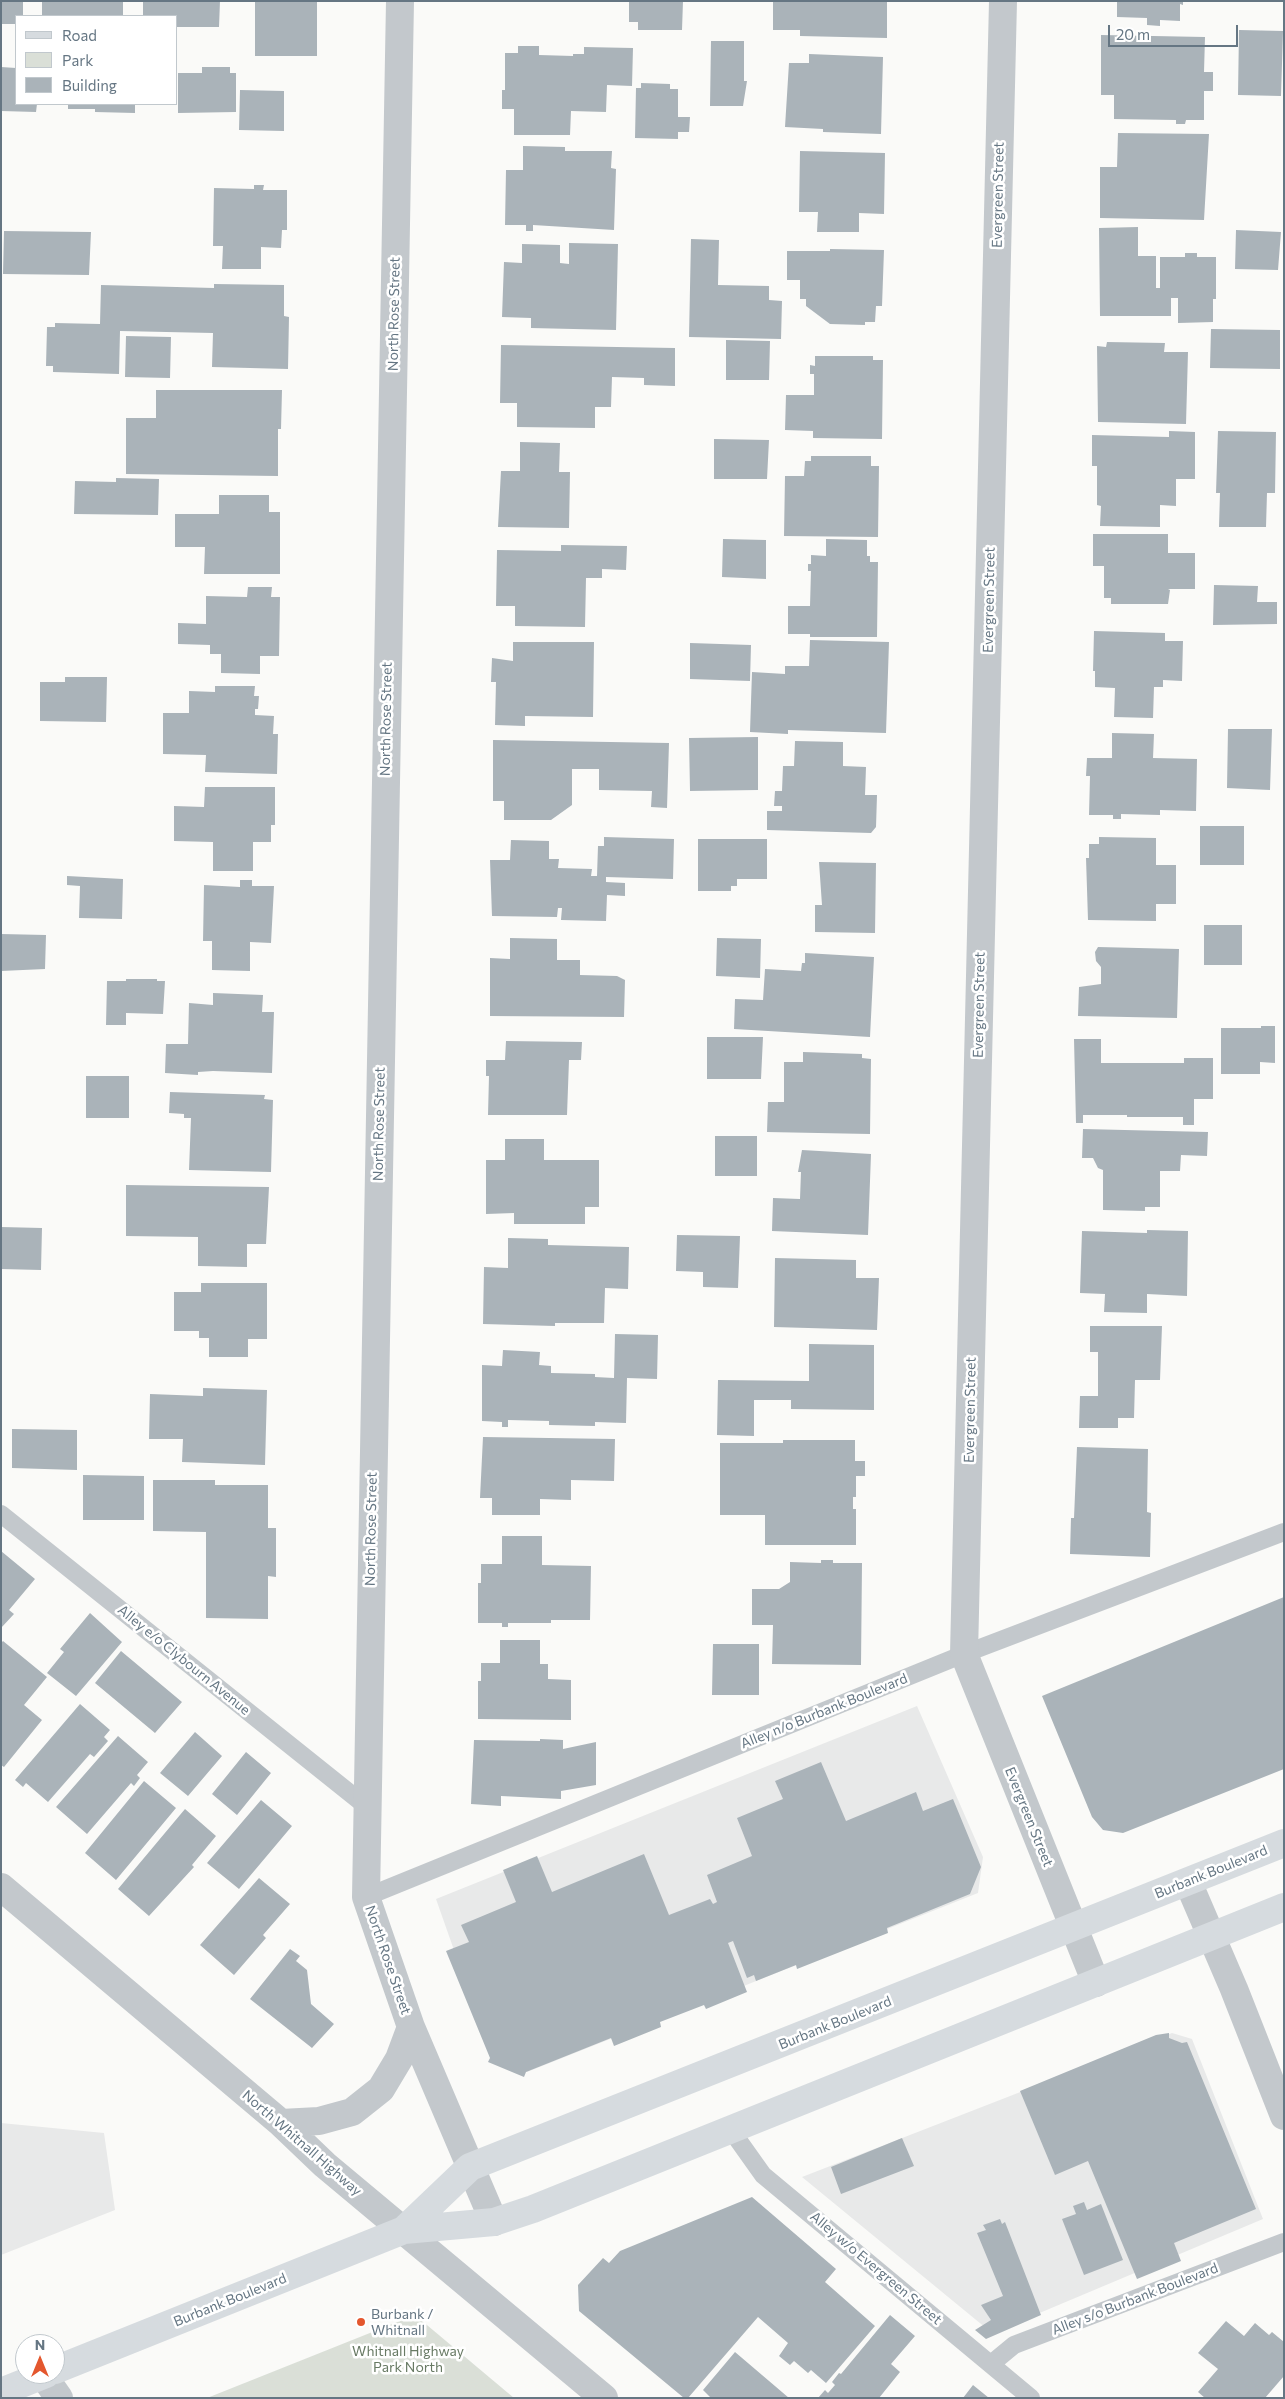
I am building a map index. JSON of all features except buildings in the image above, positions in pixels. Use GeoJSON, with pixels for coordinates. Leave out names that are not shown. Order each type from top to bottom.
{"type":"FeatureCollection","features":[{"type":"Feature","properties":{"kind":"main road","name":"Burbank Boulevard"},"geometry":{"type":"LineString","coordinates":[[404,2230],[470,2167],[1284,1843]]}},
{"type":"Feature","properties":{"kind":"main road","name":"Burbank Boulevard"},"geometry":{"type":"LineString","coordinates":[[65,2366],[404,2230],[494,2222],[532,2209],[1284,1907]]}},
{"type":"Feature","properties":{"kind":"main road","name":"Burbank Boulevard"},"geometry":{"type":"LineString","coordinates":[[1,2392],[21,2384]]}},
{"type":"Feature","properties":{"kind":"street","name":"North Rose Street"},"geometry":{"type":"LineString","coordinates":[[400,1],[366,1806],[366,1897],[412,2027],[494,2222]]}},
{"type":"Feature","properties":{"kind":"street","name":"Evergreen Street"},"geometry":{"type":"LineString","coordinates":[[1002,1],[964,1654],[1096,1983]]}},
{"type":"Feature","properties":{"kind":"street"},"geometry":{"type":"LineString","coordinates":[[1188,1882],[1284,2116]]}},
{"type":"Feature","properties":{"kind":"street","name":"North Whitnall Highway"},"geometry":{"type":"LineString","coordinates":[[1,1887],[281,2123],[325,2165],[604,2398]]}},
{"type":"Feature","properties":{"kind":"street"},"geometry":{"type":"LineString","coordinates":[[281,2123],[319,2121],[352,2112],[381,2089],[399,2059],[412,2027]]}},
{"type":"Feature","properties":{"kind":"street"},"geometry":{"type":"LineString","coordinates":[[53,2384],[59,2398]]}},
{"type":"Feature","properties":{"kind":"lane","name":"Alley e/o Clybourn Avenue"},"geometry":{"type":"LineString","coordinates":[[1,1514],[366,1806]]}},
{"type":"Feature","properties":{"kind":"lane","name":"Alley n/o Burbank Boulevard"},"geometry":{"type":"LineString","coordinates":[[366,1897],[964,1654],[1284,1532]]}},
{"type":"Feature","properties":{"kind":"lane","name":"Alley w/o Evergreen Street"},"geometry":{"type":"LineString","coordinates":[[731,2130],[763,2174],[1031,2398]]}},
{"type":"Feature","properties":{"kind":"lane","name":"Alley s/o Burbank Boulevard"},"geometry":{"type":"LineString","coordinates":[[991,2364],[1014,2346],[1284,2242]]}},
{"type":"Feature","properties":{"kind":"shaded area"},"geometry":{"type":"Polygon","coordinates":[[[917,1706],[983,1857],[978,1893],[527,2072],[492,2058],[436,1899],[917,1706]]]}},
{"type":"Feature","properties":{"kind":"shaded area"},"geometry":{"type":"Polygon","coordinates":[[[1172,2033],[1192,2039],[1263,2219],[992,2333],[802,2177],[1172,2033]]]}},
{"type":"Feature","properties":{"kind":"shaded area"},"geometry":{"type":"Polygon","coordinates":[[[1,2123],[104,2133],[115,2210],[1,2255],[1,2123]]]}},
{"type":"Feature","properties":{"kind":"green space","name":"Whitnall Highway Park North"},"geometry":{"type":"Polygon","coordinates":[[[415,2315],[514,2398],[207,2398],[415,2315]]]}},
{"type":"Feature","properties":{"kind":"place","name":"Burbank / Whitnall"},"geometry":{"type":"Point","coordinates":[361,2322]}}]}
